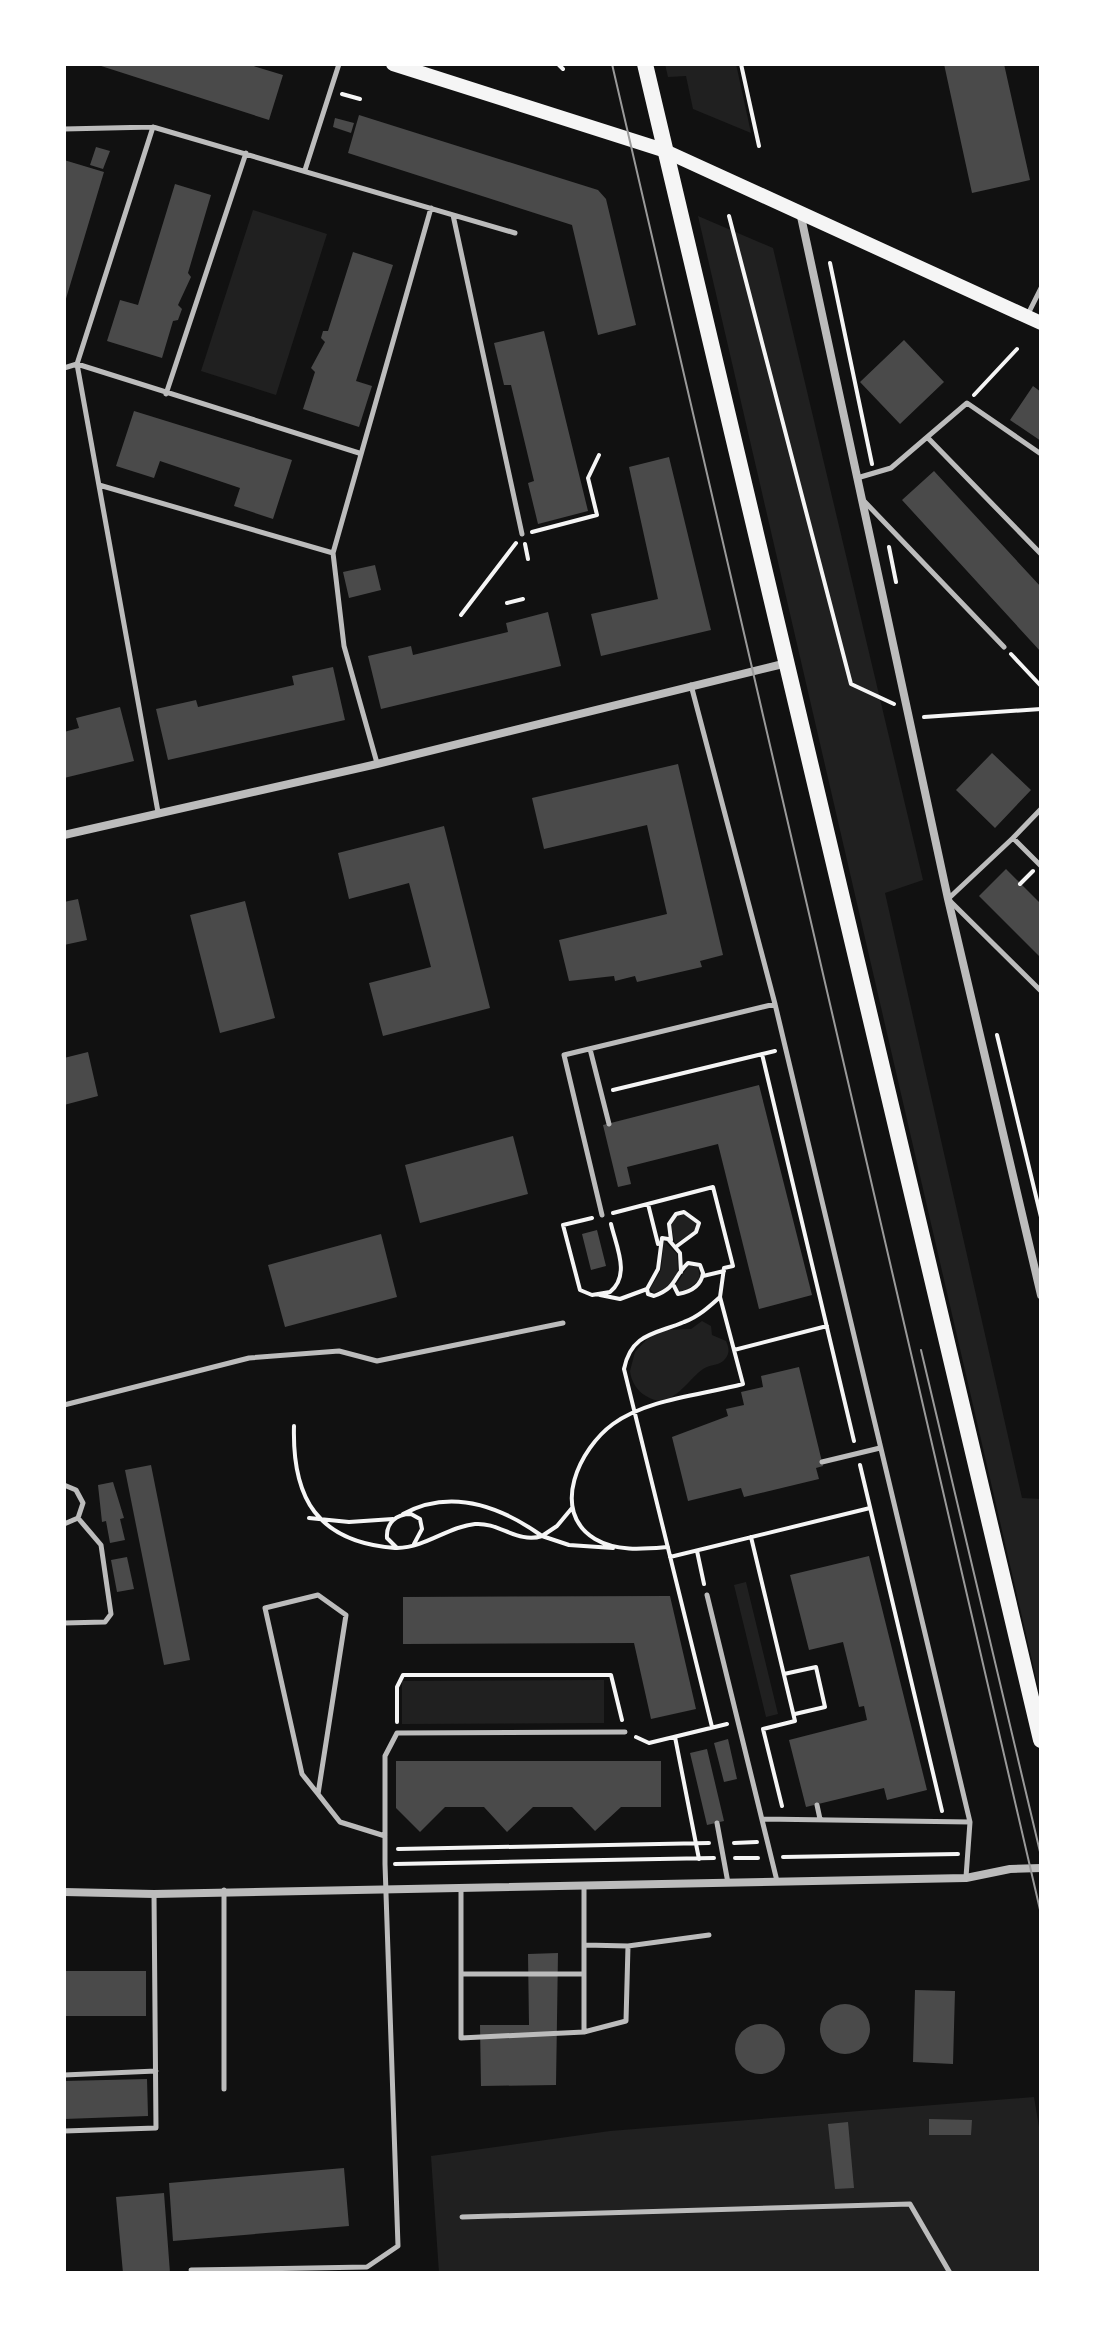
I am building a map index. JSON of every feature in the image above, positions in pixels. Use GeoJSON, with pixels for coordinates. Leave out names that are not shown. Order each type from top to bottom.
{"type":"FeatureCollection","features":[{"type":"Feature","properties":{"kind":"main road"},"geometry":{"type":"LineString","coordinates":[[393,64],[663,150],[1034,320]]}},
{"type":"Feature","properties":{"kind":"main road"},"geometry":{"type":"LineString","coordinates":[[645,64],[1041,1740]]}},
{"type":"Feature","properties":{"kind":"street"},"geometry":{"type":"LineString","coordinates":[[800,212],[948,899],[1041,1295]]}},
{"type":"Feature","properties":{"kind":"street"},"geometry":{"type":"LineString","coordinates":[[64,835],[377,764],[788,663]]}},
{"type":"Feature","properties":{"kind":"street"},"geometry":{"type":"LineString","coordinates":[[64,1892],[154,1894],[224,1890],[461,1889],[966,1878],[1010,1869],[1041,1868]]}},
{"type":"Feature","properties":{"kind":"lane"},"geometry":{"type":"LineString","coordinates":[[305,170],[339,64]]}},
{"type":"Feature","properties":{"kind":"lane"},"geometry":{"type":"LineString","coordinates":[[64,129],[153,127],[515,233]]}},
{"type":"Feature","properties":{"kind":"lane"},"geometry":{"type":"LineString","coordinates":[[153,127],[77,364],[158,812]]}},
{"type":"Feature","properties":{"kind":"lane"},"geometry":{"type":"LineString","coordinates":[[166,394],[246,153]]}},
{"type":"Feature","properties":{"kind":"lane"},"geometry":{"type":"LineString","coordinates":[[377,764],[344,646],[333,553],[431,208]]}},
{"type":"Feature","properties":{"kind":"lane"},"geometry":{"type":"LineString","coordinates":[[452,214],[522,534]]}},
{"type":"Feature","properties":{"kind":"lane"},"geometry":{"type":"LineString","coordinates":[[1034,320],[1041,288]]}},
{"type":"Feature","properties":{"kind":"lane"},"geometry":{"type":"LineString","coordinates":[[64,368],[77,364],[359,453]]}},
{"type":"Feature","properties":{"kind":"lane"},"geometry":{"type":"LineString","coordinates":[[857,478],[891,468],[967,403],[1041,454]]}},
{"type":"Feature","properties":{"kind":"lane"},"geometry":{"type":"LineString","coordinates":[[928,438],[1041,554]]}},
{"type":"Feature","properties":{"kind":"lane"},"geometry":{"type":"LineString","coordinates":[[99,485],[333,553]]}},
{"type":"Feature","properties":{"kind":"lane"},"geometry":{"type":"LineString","coordinates":[[862,499],[1004,647]]}},
{"type":"Feature","properties":{"kind":"lane"},"geometry":{"type":"LineString","coordinates":[[691,685],[775,1004],[970,1822],[966,1878]]}},
{"type":"Feature","properties":{"kind":"lane"},"geometry":{"type":"LineString","coordinates":[[1041,809],[948,899],[1041,991]]}},
{"type":"Feature","properties":{"kind":"lane"},"geometry":{"type":"LineString","coordinates":[[1013,838],[1041,866]]}},
{"type":"Feature","properties":{"kind":"lane"},"geometry":{"type":"LineString","coordinates":[[602,1215],[564,1055],[775,1004]]}},
{"type":"Feature","properties":{"kind":"lane"},"geometry":{"type":"LineString","coordinates":[[590,1049],[609,1124]]}},
{"type":"Feature","properties":{"kind":"lane"},"geometry":{"type":"LineString","coordinates":[[64,1405],[249,1358],[339,1351],[377,1361],[563,1323]]}},
{"type":"Feature","properties":{"kind":"lane"},"geometry":{"type":"LineString","coordinates":[[822,1462],[880,1448]]}},
{"type":"Feature","properties":{"kind":"lane"},"geometry":{"type":"LineString","coordinates":[[64,1485],[81,1496],[82,1511],[78,1518],[64,1524]]}},
{"type":"Feature","properties":{"kind":"lane"},"geometry":{"type":"LineString","coordinates":[[64,1623],[105,1622],[111,1614],[101,1545],[78,1518]]}},
{"type":"Feature","properties":{"kind":"lane"},"geometry":{"type":"LineString","coordinates":[[318,1794],[346,1615],[318,1595],[265,1608],[302,1774],[340,1822],[385,1836]]}},
{"type":"Feature","properties":{"kind":"lane"},"geometry":{"type":"LineString","coordinates":[[707,1595],[777,1882]]}},
{"type":"Feature","properties":{"kind":"lane"},"geometry":{"type":"LineString","coordinates":[[191,2270],[367,2267],[398,2246],[385,1889],[385,1756],[397,1733],[625,1732]]}},
{"type":"Feature","properties":{"kind":"lane"},"geometry":{"type":"LineString","coordinates":[[817,1805],[821,1820]]}},
{"type":"Feature","properties":{"kind":"lane"},"geometry":{"type":"LineString","coordinates":[[762,1819],[970,1822]]}},
{"type":"Feature","properties":{"kind":"lane"},"geometry":{"type":"LineString","coordinates":[[717,1823],[728,1883]]}},
{"type":"Feature","properties":{"kind":"lane"},"geometry":{"type":"LineString","coordinates":[[584,1887],[584,2032]]}},
{"type":"Feature","properties":{"kind":"lane"},"geometry":{"type":"LineString","coordinates":[[461,1889],[461,2038],[584,2032],[626,2021],[628,1946]]}},
{"type":"Feature","properties":{"kind":"lane"},"geometry":{"type":"LineString","coordinates":[[224,1890],[224,2089]]}},
{"type":"Feature","properties":{"kind":"lane"},"geometry":{"type":"LineString","coordinates":[[64,2131],[156,2128],[154,1894]]}},
{"type":"Feature","properties":{"kind":"lane"},"geometry":{"type":"LineString","coordinates":[[585,1945],[628,1946],[709,1935]]}},
{"type":"Feature","properties":{"kind":"lane"},"geometry":{"type":"LineString","coordinates":[[461,1974],[584,1974]]}},
{"type":"Feature","properties":{"kind":"lane"},"geometry":{"type":"LineString","coordinates":[[64,2075],[156,2071]]}},
{"type":"Feature","properties":{"kind":"lane"},"geometry":{"type":"LineString","coordinates":[[462,2217],[910,2204],[950,2273]]}},
{"type":"Feature","properties":{"kind":"path"},"geometry":{"type":"LineString","coordinates":[[741,64],[759,146]]}},
{"type":"Feature","properties":{"kind":"path"},"geometry":{"type":"LineString","coordinates":[[339,93],[360,99]]}},
{"type":"Feature","properties":{"kind":"path"},"geometry":{"type":"LineString","coordinates":[[729,216],[851,684],[924,717],[1041,709]]}},
{"type":"Feature","properties":{"kind":"path"},"geometry":{"type":"LineString","coordinates":[[830,263],[874,471]]}},
{"type":"Feature","properties":{"kind":"path"},"geometry":{"type":"LineString","coordinates":[[967,403],[1017,349]]}},
{"type":"Feature","properties":{"kind":"path"},"geometry":{"type":"LineString","coordinates":[[461,615],[522,534],[597,515],[588,478],[599,455]]}},
{"type":"Feature","properties":{"kind":"path"},"geometry":{"type":"LineString","coordinates":[[884,521],[899,597]]}},
{"type":"Feature","properties":{"kind":"path"},"geometry":{"type":"LineString","coordinates":[[507,603],[523,599]]}},
{"type":"Feature","properties":{"kind":"path"},"geometry":{"type":"LineString","coordinates":[[1022,666],[1041,686]]}},
{"type":"Feature","properties":{"kind":"path"},"geometry":{"type":"LineString","coordinates":[[921,702],[924,717]]}},
{"type":"Feature","properties":{"kind":"path"},"geometry":{"type":"LineString","coordinates":[[994,1023],[1041,1217]]}},
{"type":"Feature","properties":{"kind":"path"},"geometry":{"type":"LineString","coordinates":[[601,1093],[785,1049]]}},
{"type":"Feature","properties":{"kind":"path"},"geometry":{"type":"LineString","coordinates":[[762,1054],[945,1822]]}},
{"type":"Feature","properties":{"kind":"path"},"geometry":{"type":"LineString","coordinates":[[600,1295],[614,1290],[622,1273],[608,1214],[713,1187],[733,1266],[703,1276]]}},
{"type":"Feature","properties":{"kind":"path"},"geometry":{"type":"LineString","coordinates":[[648,1204],[659,1249]]}},
{"type":"Feature","properties":{"kind":"path"},"geometry":{"type":"LineString","coordinates":[[674,1244],[696,1232],[699,1223],[696,1218],[684,1212],[671,1218],[674,1244],[681,1272]]}},
{"type":"Feature","properties":{"kind":"path"},"geometry":{"type":"LineString","coordinates":[[602,1215],[563,1225],[580,1290],[620,1299],[647,1289],[658,1269],[662,1238],[674,1244]]}},
{"type":"Feature","properties":{"kind":"path"},"geometry":{"type":"LineString","coordinates":[[647,1289],[654,1296],[674,1286],[681,1272],[695,1262],[702,1268],[703,1276],[697,1287],[678,1294],[674,1286]]}},
{"type":"Feature","properties":{"kind":"path"},"geometry":{"type":"LineString","coordinates":[[294,1426],[293,1460],[299,1486],[321,1520],[357,1541],[397,1548],[428,1543],[461,1527],[477,1524],[498,1527],[526,1538],[542,1536],[562,1522],[573,1506],[576,1472],[589,1447],[615,1423],[635,1412],[743,1384],[720,1297],[724,1271]]}},
{"type":"Feature","properties":{"kind":"path"},"geometry":{"type":"LineString","coordinates":[[712,1727],[624,1369],[637,1342],[651,1331],[691,1319],[720,1297]]}},
{"type":"Feature","properties":{"kind":"path"},"geometry":{"type":"LineString","coordinates":[[734,1350],[827,1326]]}},
{"type":"Feature","properties":{"kind":"path"},"geometry":{"type":"LineString","coordinates":[[397,1548],[387,1538],[388,1528],[398,1517],[419,1505],[458,1500],[494,1509],[542,1536],[580,1547],[668,1547]]}},
{"type":"Feature","properties":{"kind":"path"},"geometry":{"type":"LineString","coordinates":[[573,1506],[587,1533],[608,1545],[624,1548]]}},
{"type":"Feature","properties":{"kind":"path"},"geometry":{"type":"LineString","coordinates":[[670,1557],[870,1508]]}},
{"type":"Feature","properties":{"kind":"path"},"geometry":{"type":"LineString","coordinates":[[309,1518],[398,1517],[411,1514],[422,1524],[421,1534],[414,1544]]}},
{"type":"Feature","properties":{"kind":"path"},"geometry":{"type":"LineString","coordinates":[[751,1537],[795,1721],[763,1729],[785,1819]]}},
{"type":"Feature","properties":{"kind":"path"},"geometry":{"type":"LineString","coordinates":[[697,1551],[707,1595]]}},
{"type":"Feature","properties":{"kind":"path"},"geometry":{"type":"LineString","coordinates":[[784,1674],[816,1667],[825,1707],[794,1715]]}},
{"type":"Feature","properties":{"kind":"path"},"geometry":{"type":"LineString","coordinates":[[397,1733],[397,1687],[403,1675],[611,1675],[625,1732],[649,1743],[738,1721]]}},
{"type":"Feature","properties":{"kind":"path"},"geometry":{"type":"LineString","coordinates":[[675,1737],[699,1859]]}},
{"type":"Feature","properties":{"kind":"path"},"geometry":{"type":"LineString","coordinates":[[385,1849],[767,1842]]}},
{"type":"Feature","properties":{"kind":"path"},"geometry":{"type":"LineString","coordinates":[[385,1864],[968,1854]]}},
{"type":"Feature","properties":{"kind":"shaded area"},"geometry":{"type":"Polygon","coordinates":[[[665,64],[736,64],[751,133],[693,109],[686,76],[668,77],[665,64]]]}},
{"type":"Feature","properties":{"kind":"shaded area"},"geometry":{"type":"Polygon","coordinates":[[[253,210],[327,234],[276,395],[201,371],[253,210]]]}},
{"type":"Feature","properties":{"kind":"shaded area"},"geometry":{"type":"Polygon","coordinates":[[[698,216],[773,248],[923,880],[885,893],[1022,1498],[1041,1499],[1041,1699],[698,216]]]}},
{"type":"Feature","properties":{"kind":"shaded area"},"geometry":{"type":"Polygon","coordinates":[[[684,1214],[697,1224],[695,1231],[675,1244],[671,1225],[677,1215],[684,1214]]]}},
{"type":"Feature","properties":{"kind":"shaded area"},"geometry":{"type":"Polygon","coordinates":[[[664,1241],[677,1254],[678,1272],[670,1287],[654,1293],[650,1289],[661,1270],[664,1241]]]}},
{"type":"Feature","properties":{"kind":"shaded area"},"geometry":{"type":"Polygon","coordinates":[[[689,1265],[698,1266],[700,1280],[685,1291],[678,1292],[676,1285],[689,1265]]]}},
{"type":"Feature","properties":{"kind":"shaded area"},"geometry":{"type":"Polygon","coordinates":[[[702,1321],[711,1326],[712,1335],[726,1341],[728,1355],[725,1359],[703,1369],[671,1398],[655,1400],[643,1394],[635,1385],[630,1371],[635,1352],[649,1337],[667,1330],[691,1329],[702,1321]]]}},
{"type":"Feature","properties":{"kind":"shaded area"},"geometry":{"type":"Polygon","coordinates":[[[746,1582],[778,1714],[766,1717],[734,1585],[746,1582]]]}},
{"type":"Feature","properties":{"kind":"shaded area"},"geometry":{"type":"Polygon","coordinates":[[[604,1680],[604,1723],[402,1724],[402,1681],[604,1680]]]}},
{"type":"Feature","properties":{"kind":"shaded area"},"geometry":{"type":"Polygon","coordinates":[[[1034,2097],[1041,2139],[1041,2273],[439,2273],[431,2156],[610,2131],[1034,2097]]]}},
{"type":"Feature","properties":{"kind":"building"},"geometry":{"type":"Polygon","coordinates":[[[247,64],[283,75],[269,120],[98,65],[247,64]]]}},
{"type":"Feature","properties":{"kind":"building"},"geometry":{"type":"Polygon","coordinates":[[[944,64],[1004,64],[1030,180],[972,193],[944,64]]]}},
{"type":"Feature","properties":{"kind":"building"},"geometry":{"type":"Polygon","coordinates":[[[359,115],[598,190],[606,199],[636,325],[598,335],[572,225],[348,153],[359,115]]]}},
{"type":"Feature","properties":{"kind":"building"},"geometry":{"type":"Polygon","coordinates":[[[335,118],[354,123],[351,133],[333,127],[335,118]]]}},
{"type":"Feature","properties":{"kind":"building"},"geometry":{"type":"Polygon","coordinates":[[[96,147],[110,151],[103,169],[90,165],[96,147]]]}},
{"type":"Feature","properties":{"kind":"building"},"geometry":{"type":"Polygon","coordinates":[[[64,160],[104,172],[65,302],[64,302],[64,160]]]}},
{"type":"Feature","properties":{"kind":"building"},"geometry":{"type":"Polygon","coordinates":[[[175,184],[211,195],[188,273],[191,277],[178,305],[182,309],[178,320],[173,321],[162,358],[107,341],[120,300],[138,305],[175,184]]]}},
{"type":"Feature","properties":{"kind":"building"},"geometry":{"type":"Polygon","coordinates":[[[353,252],[393,265],[356,381],[372,386],[359,427],[303,409],[315,372],[311,368],[325,342],[321,338],[323,331],[328,331],[353,252]]]}},
{"type":"Feature","properties":{"kind":"building"},"geometry":{"type":"Polygon","coordinates":[[[544,331],[588,511],[538,524],[528,483],[534,481],[511,385],[504,385],[494,343],[544,331]]]}},
{"type":"Feature","properties":{"kind":"building"},"geometry":{"type":"Polygon","coordinates":[[[904,340],[944,382],[900,424],[860,382],[904,340]]]}},
{"type":"Feature","properties":{"kind":"building"},"geometry":{"type":"Polygon","coordinates":[[[1033,386],[1041,392],[1041,441],[1010,420],[1033,386]]]}},
{"type":"Feature","properties":{"kind":"building"},"geometry":{"type":"Polygon","coordinates":[[[134,411],[292,460],[273,519],[234,506],[240,488],[160,461],[154,478],[116,466],[134,411]]]}},
{"type":"Feature","properties":{"kind":"building"},"geometry":{"type":"Polygon","coordinates":[[[669,457],[711,630],[601,656],[591,614],[658,599],[629,467],[669,457]]]}},
{"type":"Feature","properties":{"kind":"building"},"geometry":{"type":"Polygon","coordinates":[[[934,471],[1041,587],[1041,652],[902,500],[934,471]]]}},
{"type":"Feature","properties":{"kind":"building"},"geometry":{"type":"Polygon","coordinates":[[[375,565],[381,590],[349,598],[343,572],[375,565]]]}},
{"type":"Feature","properties":{"kind":"building"},"geometry":{"type":"Polygon","coordinates":[[[548,612],[561,666],[381,709],[368,656],[411,646],[413,655],[508,632],[506,623],[548,612]]]}},
{"type":"Feature","properties":{"kind":"building"},"geometry":{"type":"Polygon","coordinates":[[[333,667],[345,720],[168,760],[156,709],[196,700],[198,707],[294,685],[292,676],[333,667]]]}},
{"type":"Feature","properties":{"kind":"building"},"geometry":{"type":"Polygon","coordinates":[[[120,707],[134,761],[64,778],[64,732],[79,728],[76,718],[120,707]]]}},
{"type":"Feature","properties":{"kind":"building"},"geometry":{"type":"Polygon","coordinates":[[[992,753],[1031,790],[995,828],[956,790],[992,753]]]}},
{"type":"Feature","properties":{"kind":"building"},"geometry":{"type":"Polygon","coordinates":[[[678,764],[723,955],[700,961],[702,967],[637,982],[635,976],[615,981],[614,976],[569,981],[559,940],[667,914],[647,825],[544,849],[532,798],[678,764]]]}},
{"type":"Feature","properties":{"kind":"building"},"geometry":{"type":"Polygon","coordinates":[[[444,826],[490,1008],[383,1036],[369,983],[431,967],[409,883],[349,899],[338,853],[444,826]]]}},
{"type":"Feature","properties":{"kind":"building"},"geometry":{"type":"Polygon","coordinates":[[[1006,869],[1041,904],[1041,958],[979,896],[1006,869]]]}},
{"type":"Feature","properties":{"kind":"building"},"geometry":{"type":"Polygon","coordinates":[[[78,899],[87,940],[64,945],[64,902],[78,899]]]}},
{"type":"Feature","properties":{"kind":"building"},"geometry":{"type":"Polygon","coordinates":[[[245,901],[275,1018],[220,1033],[190,915],[245,901]]]}},
{"type":"Feature","properties":{"kind":"building"},"geometry":{"type":"Polygon","coordinates":[[[88,1052],[98,1096],[64,1105],[64,1058],[88,1052]]]}},
{"type":"Feature","properties":{"kind":"building"},"geometry":{"type":"Polygon","coordinates":[[[759,1085],[812,1295],[759,1309],[718,1144],[627,1167],[631,1184],[618,1187],[603,1125],[759,1085]]]}},
{"type":"Feature","properties":{"kind":"building"},"geometry":{"type":"Polygon","coordinates":[[[513,1136],[528,1194],[420,1223],[405,1165],[513,1136]]]}},
{"type":"Feature","properties":{"kind":"building"},"geometry":{"type":"Polygon","coordinates":[[[597,1230],[606,1266],[591,1270],[582,1234],[597,1230]]]}},
{"type":"Feature","properties":{"kind":"building"},"geometry":{"type":"Polygon","coordinates":[[[381,1234],[397,1297],[285,1327],[268,1265],[381,1234]]]}},
{"type":"Feature","properties":{"kind":"building"},"geometry":{"type":"Polygon","coordinates":[[[799,1367],[823,1466],[816,1468],[819,1479],[744,1497],[741,1488],[688,1501],[672,1437],[728,1416],[726,1409],[744,1405],[741,1392],[763,1387],[761,1376],[799,1367]]]}},
{"type":"Feature","properties":{"kind":"building"},"geometry":{"type":"Polygon","coordinates":[[[151,1465],[190,1660],[164,1665],[125,1470],[151,1465]]]}},
{"type":"Feature","properties":{"kind":"building"},"geometry":{"type":"Polygon","coordinates":[[[113,1482],[124,1518],[120,1519],[125,1540],[110,1543],[106,1521],[102,1522],[98,1485],[113,1482]]]}},
{"type":"Feature","properties":{"kind":"building"},"geometry":{"type":"Polygon","coordinates":[[[869,1556],[927,1790],[887,1800],[884,1788],[806,1807],[789,1740],[867,1720],[864,1706],[859,1707],[843,1642],[809,1650],[790,1575],[869,1556]]]}},
{"type":"Feature","properties":{"kind":"building"},"geometry":{"type":"Polygon","coordinates":[[[127,1557],[134,1589],[117,1592],[111,1560],[127,1557]]]}},
{"type":"Feature","properties":{"kind":"building"},"geometry":{"type":"Polygon","coordinates":[[[670,1596],[696,1709],[651,1719],[634,1643],[403,1644],[403,1597],[670,1596]]]}},
{"type":"Feature","properties":{"kind":"building"},"geometry":{"type":"Polygon","coordinates":[[[728,1739],[737,1779],[724,1782],[714,1743],[728,1739]]]}},
{"type":"Feature","properties":{"kind":"building"},"geometry":{"type":"Polygon","coordinates":[[[707,1749],[724,1821],[707,1825],[690,1753],[707,1749]]]}},
{"type":"Feature","properties":{"kind":"building"},"geometry":{"type":"Polygon","coordinates":[[[396,1761],[661,1761],[661,1807],[621,1807],[595,1831],[572,1807],[533,1807],[507,1832],[484,1807],[445,1807],[420,1832],[396,1808],[396,1761]]]}},
{"type":"Feature","properties":{"kind":"building"},"geometry":{"type":"Polygon","coordinates":[[[558,1953],[556,2085],[481,2086],[480,2025],[529,2025],[528,1954],[558,1953]]]}},
{"type":"Feature","properties":{"kind":"building"},"geometry":{"type":"Polygon","coordinates":[[[64,1971],[146,1971],[146,2016],[64,2016],[64,1971]]]}},
{"type":"Feature","properties":{"kind":"building"},"geometry":{"type":"Polygon","coordinates":[[[915,1990],[955,1991],[953,2064],[913,2062],[915,1990]]]}},
{"type":"Feature","properties":{"kind":"building"},"geometry":{"type":"Polygon","coordinates":[[[845,2004],[863,2011],[870,2029],[863,2047],[845,2054],[827,2047],[820,2029],[827,2011],[845,2004]]]}},
{"type":"Feature","properties":{"kind":"building"},"geometry":{"type":"Polygon","coordinates":[[[760,2024],[778,2031],[785,2049],[778,2067],[760,2074],[742,2067],[735,2049],[742,2031],[760,2024]]]}},
{"type":"Feature","properties":{"kind":"building"},"geometry":{"type":"Polygon","coordinates":[[[147,2079],[148,2116],[64,2119],[64,2081],[147,2079]]]}},
{"type":"Feature","properties":{"kind":"building"},"geometry":{"type":"Polygon","coordinates":[[[929,2119],[972,2120],[971,2135],[929,2135],[929,2119]]]}},
{"type":"Feature","properties":{"kind":"building"},"geometry":{"type":"Polygon","coordinates":[[[848,2122],[854,2188],[835,2189],[828,2124],[848,2122]]]}},
{"type":"Feature","properties":{"kind":"building"},"geometry":{"type":"Polygon","coordinates":[[[344,2168],[349,2226],[173,2241],[169,2183],[344,2168]]]}},
{"type":"Feature","properties":{"kind":"building"},"geometry":{"type":"Polygon","coordinates":[[[164,2193],[170,2273],[123,2273],[116,2197],[164,2193]]]}},
{"type":"Feature","properties":{"kind":"tram line"},"geometry":{"type":"LineString","coordinates":[[612,64],[1041,1914]]}},
{"type":"Feature","properties":{"kind":"tram line"},"geometry":{"type":"LineString","coordinates":[[921,1350],[1041,1856]]}}]}
